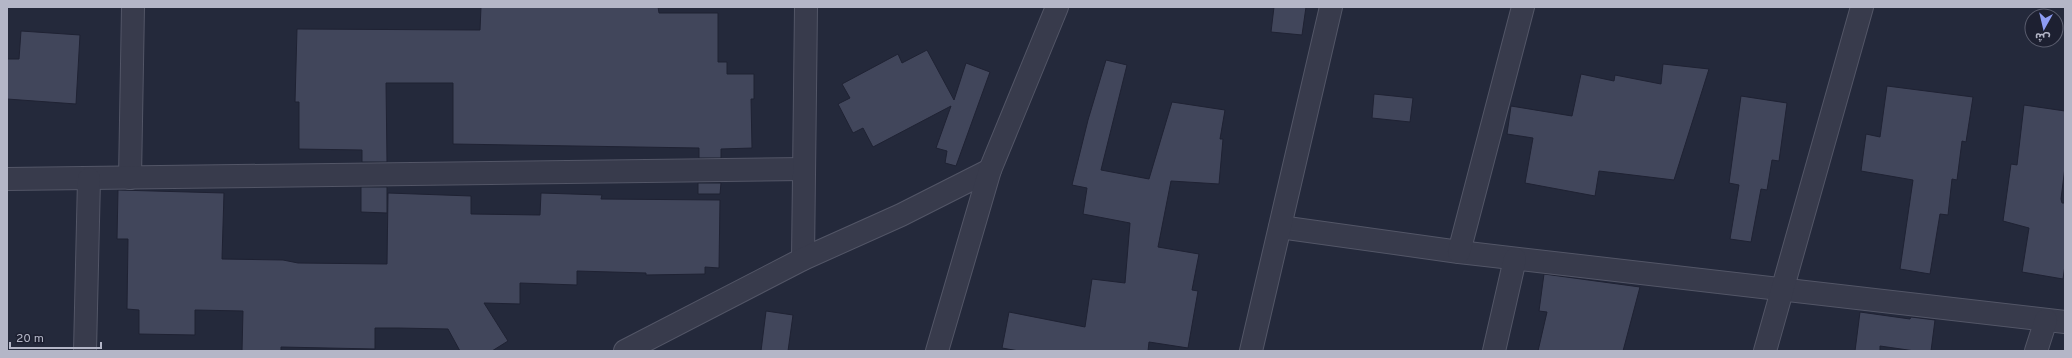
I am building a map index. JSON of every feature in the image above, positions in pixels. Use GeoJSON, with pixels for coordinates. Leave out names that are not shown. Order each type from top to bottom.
{"type":"FeatureCollection","features":[{"type":"Feature","properties":{"kind":"street"},"geometry":{"type":"LineString","coordinates":[[130,178],[133,7]]}},
{"type":"Feature","properties":{"kind":"street"},"geometry":{"type":"LineString","coordinates":[[803,259],[806,7]]}},
{"type":"Feature","properties":{"kind":"street"},"geometry":{"type":"LineString","coordinates":[[937,351],[990,170],[1057,7]]}},
{"type":"Feature","properties":{"kind":"street"},"geometry":{"type":"LineString","coordinates":[[1250,351],[1331,7]]}},
{"type":"Feature","properties":{"kind":"street"},"geometry":{"type":"LineString","coordinates":[[1459,252],[1523,7]]}},
{"type":"Feature","properties":{"kind":"street"},"geometry":{"type":"LineString","coordinates":[[1765,351],[1862,7]]}},
{"type":"Feature","properties":{"kind":"street"},"geometry":{"type":"LineString","coordinates":[[7,179],[804,169]]}},
{"type":"Feature","properties":{"kind":"street"},"geometry":{"type":"LineString","coordinates":[[625,351],[803,259],[901,215],[990,170]]}},
{"type":"Feature","properties":{"kind":"street"},"geometry":{"type":"LineString","coordinates":[[85,351],[89,179]]}},
{"type":"Feature","properties":{"kind":"street"},"geometry":{"type":"LineString","coordinates":[[1280,227],[1515,259],[2055,321],[2036,351]]}},
{"type":"Feature","properties":{"kind":"street"},"geometry":{"type":"LineString","coordinates":[[1494,351],[1515,259]]}},
{"type":"Feature","properties":{"kind":"street"},"geometry":{"type":"LineString","coordinates":[[665,351],[671,328]]}},
{"type":"Feature","properties":{"kind":"building"},"geometry":{"type":"Polygon","coordinates":[[[481,7],[658,7],[659,13],[718,13],[718,62],[727,62],[727,74],[754,74],[754,99],[751,99],[752,148],[721,149],[721,158],[699,158],[699,148],[453,144],[453,83],[386,83],[387,162],[362,162],[362,150],[299,149],[299,102],[295,102],[297,29],[480,30],[481,7]]]}},
{"type":"Feature","properties":{"kind":"building"},"geometry":{"type":"Polygon","coordinates":[[[1274,7],[1306,7],[1302,35],[1271,32],[1274,7]]]}},
{"type":"Feature","properties":{"kind":"building"},"geometry":{"type":"Polygon","coordinates":[[[21,31],[80,35],[76,104],[7,99],[7,59],[19,59],[21,31]]]}},
{"type":"Feature","properties":{"kind":"building"},"geometry":{"type":"Polygon","coordinates":[[[927,50],[954,100],[966,63],[990,72],[956,166],[945,163],[947,151],[936,148],[951,106],[873,147],[863,128],[853,133],[838,104],[850,98],[842,84],[898,54],[902,63],[927,50]]]}},
{"type":"Feature","properties":{"kind":"building"},"geometry":{"type":"Polygon","coordinates":[[[1106,60],[1127,65],[1101,170],[1149,179],[1172,102],[1225,110],[1220,139],[1223,139],[1219,184],[1171,181],[1158,247],[1199,254],[1192,290],[1198,291],[1188,348],[1149,342],[1148,351],[1019,351],[1002,348],[1009,312],[1085,327],[1092,279],[1125,283],[1130,223],[1083,214],[1087,188],[1072,185],[1088,120],[1106,60]]]}},
{"type":"Feature","properties":{"kind":"building"},"geometry":{"type":"Polygon","coordinates":[[[1663,64],[1709,69],[1674,180],[1599,171],[1595,196],[1525,183],[1533,138],[1507,134],[1511,106],[1572,116],[1581,74],[1614,81],[1615,75],[1661,84],[1663,64]]]}},
{"type":"Feature","properties":{"kind":"building"},"geometry":{"type":"Polygon","coordinates":[[[1887,86],[1973,97],[1966,142],[1962,141],[1957,180],[1952,179],[1948,215],[1940,214],[1930,274],[1900,269],[1913,180],[1861,171],[1866,134],[1880,137],[1887,86]]]}},
{"type":"Feature","properties":{"kind":"building"},"geometry":{"type":"Polygon","coordinates":[[[1374,94],[1413,98],[1410,122],[1372,118],[1374,94]]]}},
{"type":"Feature","properties":{"kind":"building"},"geometry":{"type":"Polygon","coordinates":[[[1741,96],[1787,103],[1779,161],[1772,160],[1767,190],[1761,189],[1751,242],[1730,239],[1739,185],[1729,183],[1741,96]]]}},
{"type":"Feature","properties":{"kind":"building"},"geometry":{"type":"Polygon","coordinates":[[[2024,105],[2065,111],[2065,167],[2061,199],[2062,203],[2065,203],[2065,265],[2063,279],[2022,272],[2029,228],[2003,221],[2011,164],[2017,165],[2024,105]]]}},
{"type":"Feature","properties":{"kind":"building"},"geometry":{"type":"Polygon","coordinates":[[[698,183],[721,183],[720,194],[698,194],[698,183]]]}},
{"type":"Feature","properties":{"kind":"building"},"geometry":{"type":"Polygon","coordinates":[[[361,187],[387,187],[387,213],[361,212],[361,187]]]}},
{"type":"Feature","properties":{"kind":"building"},"geometry":{"type":"Polygon","coordinates":[[[118,190],[224,193],[222,259],[283,260],[298,263],[387,264],[388,193],[471,196],[471,214],[540,215],[541,193],[602,195],[601,199],[720,200],[719,268],[705,267],[705,274],[646,275],[646,273],[577,271],[577,285],[520,283],[520,304],[484,303],[508,341],[492,351],[460,351],[448,329],[375,328],[375,349],[281,347],[281,351],[242,351],[243,311],[195,310],[195,335],[139,334],[139,310],[127,309],[128,239],[117,239],[118,190]]]}},
{"type":"Feature","properties":{"kind":"building"},"geometry":{"type":"Polygon","coordinates":[[[1544,274],[1640,287],[1623,351],[1538,351],[1547,312],[1539,311],[1544,274]]]}},
{"type":"Feature","properties":{"kind":"building"},"geometry":{"type":"Polygon","coordinates":[[[766,311],[793,315],[788,351],[761,351],[766,311]]]}},
{"type":"Feature","properties":{"kind":"building"},"geometry":{"type":"Polygon","coordinates":[[[1860,312],[1910,319],[1911,317],[1935,320],[1931,351],[1915,351],[1880,346],[1880,351],[1855,351],[1860,312]]]}}]}
